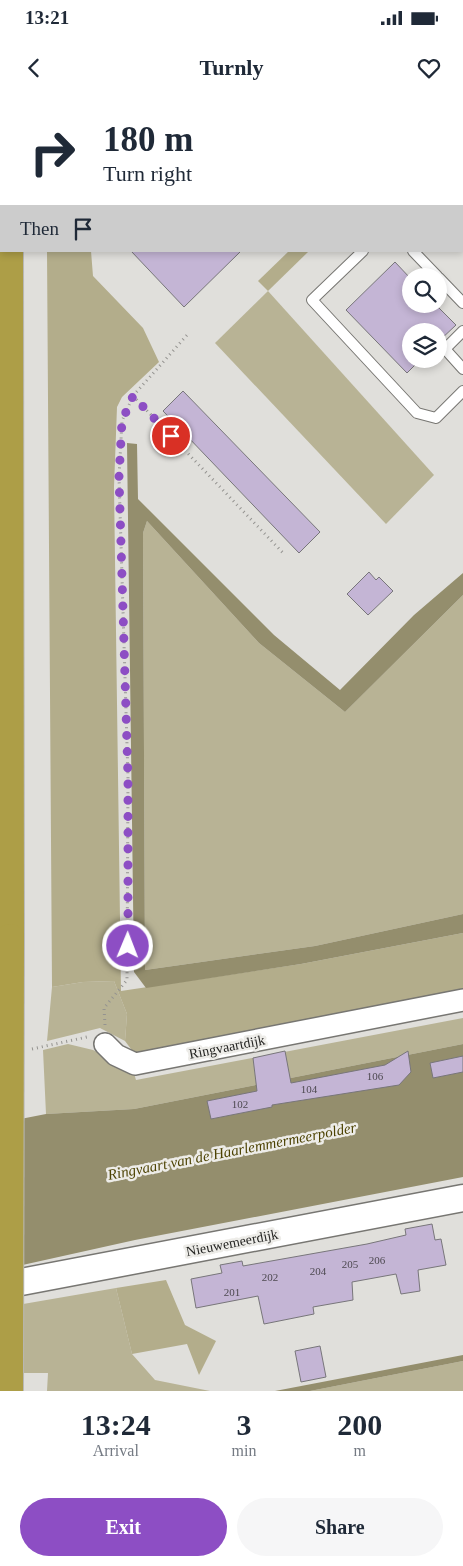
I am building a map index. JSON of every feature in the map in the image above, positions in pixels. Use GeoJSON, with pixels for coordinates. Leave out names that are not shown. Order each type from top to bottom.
{"type":"FeatureCollection","features":[{"type":"Feature","properties":{"kind":"highway"},"geometry":{"type":"LineString","coordinates":[[10,252],[10,1391]]}},
{"type":"Feature","properties":{"kind":"street","name":"Ringvaartdijk"},"geometry":{"type":"LineString","coordinates":[[105,1044],[116,1055],[135,1064],[463,1000]]}},
{"type":"Feature","properties":{"kind":"street","name":"Nieuwemeerdijk"},"geometry":{"type":"LineString","coordinates":[[0,1286],[463,1198]]}},
{"type":"Feature","properties":{"kind":"lane"},"geometry":{"type":"LineString","coordinates":[[362,252],[312,300],[417,413],[436,418],[463,391]]}},
{"type":"Feature","properties":{"kind":"lane"},"geometry":{"type":"LineString","coordinates":[[413,252],[429,268]]}},
{"type":"Feature","properties":{"kind":"lane"},"geometry":{"type":"LineString","coordinates":[[447,287],[463,304]]}},
{"type":"Feature","properties":{"kind":"lane"},"geometry":{"type":"LineString","coordinates":[[463,331],[445,349],[463,369]]}},
{"type":"Feature","properties":{"kind":"path"},"geometry":{"type":"LineString","coordinates":[[26,1051],[76,1041],[90,1036],[105,1044],[104,1008],[127,980],[128,778],[119,477],[122,421],[133,396],[187,335]]}},
{"type":"Feature","properties":{"kind":"path"},"geometry":{"type":"LineString","coordinates":[[133,396],[285,555]]}},
{"type":"Feature","properties":{"kind":"shaded area"},"geometry":{"type":"Polygon","coordinates":[[[47,252],[91,252],[93,276],[143,328],[159,362],[122,397],[117,407],[114,487],[121,991],[301,964],[463,933],[463,996],[137,1057],[125,1041],[127,1014],[114,981],[83,982],[52,987],[47,252]]]}},
{"type":"Feature","properties":{"kind":"shaded area"},"geometry":{"type":"Polygon","coordinates":[[[288,252],[308,252],[268,291],[258,281],[288,252]]]}},
{"type":"Feature","properties":{"kind":"shaded area"},"geometry":{"type":"Polygon","coordinates":[[[268,291],[434,475],[386,524],[215,343],[268,291]]]}},
{"type":"Feature","properties":{"kind":"shaded area"},"geometry":{"type":"Polygon","coordinates":[[[147,521],[259,643],[345,712],[463,595],[463,914],[315,946],[145,970],[143,533],[147,521]]]}},
{"type":"Feature","properties":{"kind":"shaded area"},"geometry":{"type":"Polygon","coordinates":[[[114,981],[127,1014],[125,1041],[100,1028],[47,1041],[52,987],[83,982],[114,981]]]}},
{"type":"Feature","properties":{"kind":"shaded area"},"geometry":{"type":"Polygon","coordinates":[[[463,1018],[463,1044],[134,1109],[46,1114],[43,1050],[68,1044],[93,1050],[133,1070],[136,1080],[463,1018]]]}},
{"type":"Feature","properties":{"kind":"shaded area"},"geometry":{"type":"Polygon","coordinates":[[[166,1280],[185,1325],[216,1341],[199,1375],[187,1344],[132,1354],[116,1288],[166,1280]]]}},
{"type":"Feature","properties":{"kind":"shaded area"},"geometry":{"type":"Polygon","coordinates":[[[116,1288],[132,1354],[155,1380],[210,1391],[47,1391],[48,1373],[0,1373],[0,1308],[116,1288]]]}},
{"type":"Feature","properties":{"kind":"shaded area"},"geometry":{"type":"Polygon","coordinates":[[[463,1361],[463,1391],[310,1391],[463,1361]]]}},
{"type":"Feature","properties":{"kind":"water"},"geometry":{"type":"Polygon","coordinates":[[[127,443],[137,444],[138,499],[274,635],[340,690],[414,615],[463,573],[463,595],[345,712],[259,643],[147,521],[143,533],[145,970],[315,946],[463,914],[463,933],[301,964],[146,988],[134,972],[127,443]]]}},
{"type":"Feature","properties":{"kind":"water","name":"Ringvaart van de Haarlemmermeerpolder"},"geometry":{"type":"Polygon","coordinates":[[[463,1044],[463,1177],[135,1240],[0,1270],[0,1123],[46,1114],[134,1109],[463,1044]]]}},
{"type":"Feature","properties":{"kind":"water"},"geometry":{"type":"Polygon","coordinates":[[[463,1355],[463,1361],[310,1391],[275,1391],[463,1355]]]}},
{"type":"Feature","properties":{"kind":"building"},"geometry":{"type":"Polygon","coordinates":[[[132,252],[240,252],[184,307],[132,252]]]}},
{"type":"Feature","properties":{"kind":"building"},"geometry":{"type":"Polygon","coordinates":[[[395,262],[402,269],[402,313],[444,313],[456,325],[447,333],[447,323],[402,323],[402,368],[346,310],[395,262]]]}},
{"type":"Feature","properties":{"kind":"building"},"geometry":{"type":"Polygon","coordinates":[[[402,368],[412,368],[407,373],[402,368]]]}},
{"type":"Feature","properties":{"kind":"building"},"geometry":{"type":"Polygon","coordinates":[[[183,391],[320,532],[299,553],[163,411],[183,391]]]}},
{"type":"Feature","properties":{"kind":"building"},"geometry":{"type":"Polygon","coordinates":[[[369,572],[376,580],[379,577],[393,591],[368,615],[347,594],[369,572]]]}},
{"type":"Feature","properties":{"kind":"building"},"geometry":{"type":"Polygon","coordinates":[[[285,1051],[291,1083],[385,1065],[408,1051],[411,1072],[399,1085],[272,1105],[272,1107],[211,1119],[207,1101],[257,1091],[253,1058],[285,1051]]]}},
{"type":"Feature","properties":{"kind":"building"},"geometry":{"type":"Polygon","coordinates":[[[463,1056],[463,1072],[433,1078],[430,1063],[463,1056]]]}},
{"type":"Feature","properties":{"kind":"building"},"geometry":{"type":"Polygon","coordinates":[[[432,1224],[435,1240],[441,1239],[446,1265],[418,1270],[420,1291],[401,1294],[396,1274],[352,1282],[353,1300],[313,1307],[314,1314],[264,1324],[258,1296],[196,1308],[191,1279],[222,1273],[220,1265],[242,1261],[243,1266],[367,1244],[406,1235],[405,1229],[432,1224]]]}},
{"type":"Feature","properties":{"kind":"building"},"geometry":{"type":"Polygon","coordinates":[[[320,1346],[326,1377],[301,1382],[295,1351],[320,1346]]]}},
{"type":"Feature","properties":{"kind":"route"},"geometry":{"type":"LineString","coordinates":[[128,946],[128,778],[119,477],[122,421],[133,396],[171,436]]}}]}
